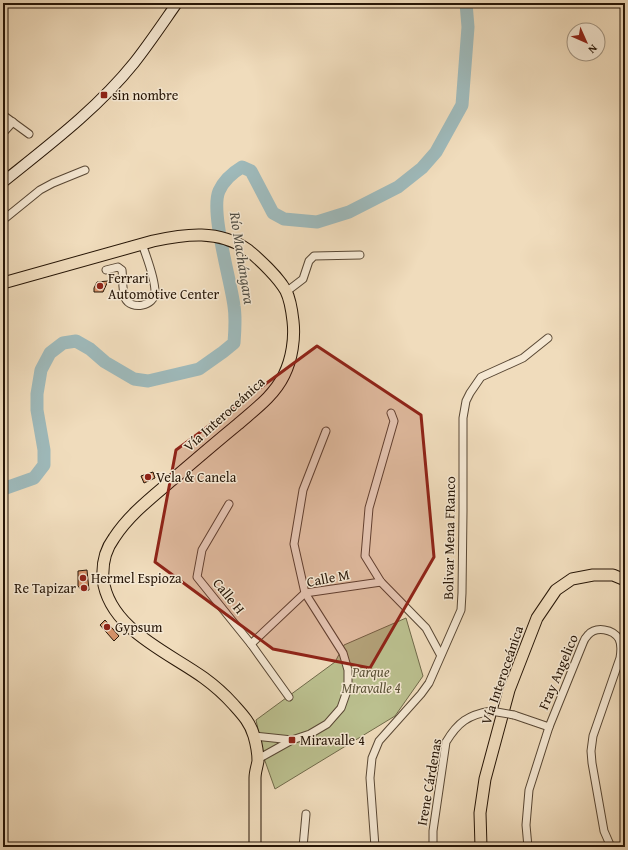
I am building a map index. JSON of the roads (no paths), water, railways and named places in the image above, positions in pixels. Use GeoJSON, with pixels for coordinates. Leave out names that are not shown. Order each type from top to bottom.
{"type":"FeatureCollection","features":[{"type":"Feature","properties":{"kind":"main road","name":"Vía Interoceánica"},"geometry":{"type":"LineString","coordinates":[[3,283],[147,243],[175,236],[195,234],[214,236],[241,245],[261,262],[276,278],[286,292],[292,315],[294,333],[285,375],[281,381],[272,393],[254,410],[151,498],[126,522],[112,539],[102,567],[108,595],[114,608],[124,622],[144,640],[221,691],[245,717],[254,736],[258,759],[255,776],[256,847]]}},
{"type":"Feature","properties":{"kind":"main road","name":"Vía Interoceánica"},"geometry":{"type":"LineString","coordinates":[[482,847],[480,813],[485,779],[510,690],[537,618],[556,590],[572,579],[593,575],[613,575],[625,580]]}},
{"type":"Feature","properties":{"kind":"main road","name":"Vía Interoceánica"},"geometry":{"type":"LineString","coordinates":[[235,706],[247,741],[255,776]]}},
{"type":"Feature","properties":{"kind":"street"},"geometry":{"type":"LineString","coordinates":[[3,182],[53,143],[104,95],[134,63],[177,3]]}},
{"type":"Feature","properties":{"kind":"street"},"geometry":{"type":"LineString","coordinates":[[3,115],[29,134]]}},
{"type":"Feature","properties":{"kind":"street"},"geometry":{"type":"LineString","coordinates":[[3,132],[13,122]]}},
{"type":"Feature","properties":{"kind":"street"},"geometry":{"type":"LineString","coordinates":[[3,220],[40,190],[85,170]]}},
{"type":"Feature","properties":{"kind":"street"},"geometry":{"type":"LineString","coordinates":[[106,270],[118,267],[122,270],[125,297],[129,303],[136,306],[142,306],[156,294],[147,243]]}},
{"type":"Feature","properties":{"kind":"street"},"geometry":{"type":"LineString","coordinates":[[286,292],[302,279],[309,261],[314,256],[360,255]]}},
{"type":"Feature","properties":{"kind":"street","name":"Bolivar Mena FRanco"},"geometry":{"type":"LineString","coordinates":[[375,847],[370,778],[372,758],[380,741],[429,683],[440,654],[461,610],[463,541],[463,418],[466,401],[473,387],[481,377],[523,358],[548,338]]}},
{"type":"Feature","properties":{"kind":"street"},"geometry":{"type":"LineString","coordinates":[[391,413],[394,421],[370,508],[365,556],[380,582],[426,628],[440,654]]}},
{"type":"Feature","properties":{"kind":"street"},"geometry":{"type":"LineString","coordinates":[[258,759],[292,740],[310,734],[327,724],[341,708],[348,688],[348,670],[343,654],[305,593],[294,544],[303,490],[326,431]]}},
{"type":"Feature","properties":{"kind":"street","name":"Calle H"},"geometry":{"type":"LineString","coordinates":[[229,504],[202,550],[198,577],[290,697]]}},
{"type":"Feature","properties":{"kind":"street","name":"Calle M"},"geometry":{"type":"LineString","coordinates":[[250,644],[305,593],[380,582]]}},
{"type":"Feature","properties":{"kind":"street","name":"Fray Angelico"},"geometry":{"type":"LineString","coordinates":[[528,847],[526,825],[529,790],[549,727],[583,643],[588,634],[595,630],[606,630],[612,632],[619,639],[621,649],[620,658],[593,736],[591,751],[604,831],[611,847]]}},
{"type":"Feature","properties":{"kind":"street","name":"Irene Cárdenas"},"geometry":{"type":"LineString","coordinates":[[433,847],[433,831],[446,742],[453,731],[467,718],[478,713],[491,711],[514,716],[549,727]]}},
{"type":"Feature","properties":{"kind":"street"},"geometry":{"type":"LineString","coordinates":[[254,736],[292,740]]}},
{"type":"Feature","properties":{"kind":"street"},"geometry":{"type":"LineString","coordinates":[[303,847],[306,814]]}},
{"type":"Feature","properties":{"kind":"waterway","name":"Río Machángara"},"geometry":{"type":"LineString","coordinates":[[3,489],[34,478],[44,465],[44,450],[37,410],[37,394],[41,370],[50,353],[63,343],[76,341],[90,349],[105,362],[134,379],[148,381],[199,369],[234,343],[235,311],[219,230],[217,201],[221,187],[235,172],[242,167],[251,171],[273,213],[284,219],[317,222],[349,212],[398,187],[422,168],[436,152],[462,105],[468,27],[466,3]]}},
{"type":"Feature","properties":{"kind":"place","name":"sin nombre"},"geometry":{"type":"Point","coordinates":[104,95]}},
{"type":"Feature","properties":{"kind":"place","name":"Ferrari Automotive Center"},"geometry":{"type":"Point","coordinates":[100,286]}},
{"type":"Feature","properties":{"kind":"place","name":"Vela & Canela"},"geometry":{"type":"Point","coordinates":[148,477]}},
{"type":"Feature","properties":{"kind":"place","name":"Hermel Espioza"},"geometry":{"type":"Point","coordinates":[83,578]}},
{"type":"Feature","properties":{"kind":"place","name":"Re Tapizar"},"geometry":{"type":"Point","coordinates":[84,588]}},
{"type":"Feature","properties":{"kind":"place","name":"Gypsum"},"geometry":{"type":"Point","coordinates":[107,627]}},
{"type":"Feature","properties":{"kind":"place","name":"Miravalle 4"},"geometry":{"type":"Point","coordinates":[292,740]}},
{"type":"Feature","properties":{"kind":"park label","name":"Parque Miravalle 4"},"geometry":{"type":"Point","coordinates":[371,680]}}]}
